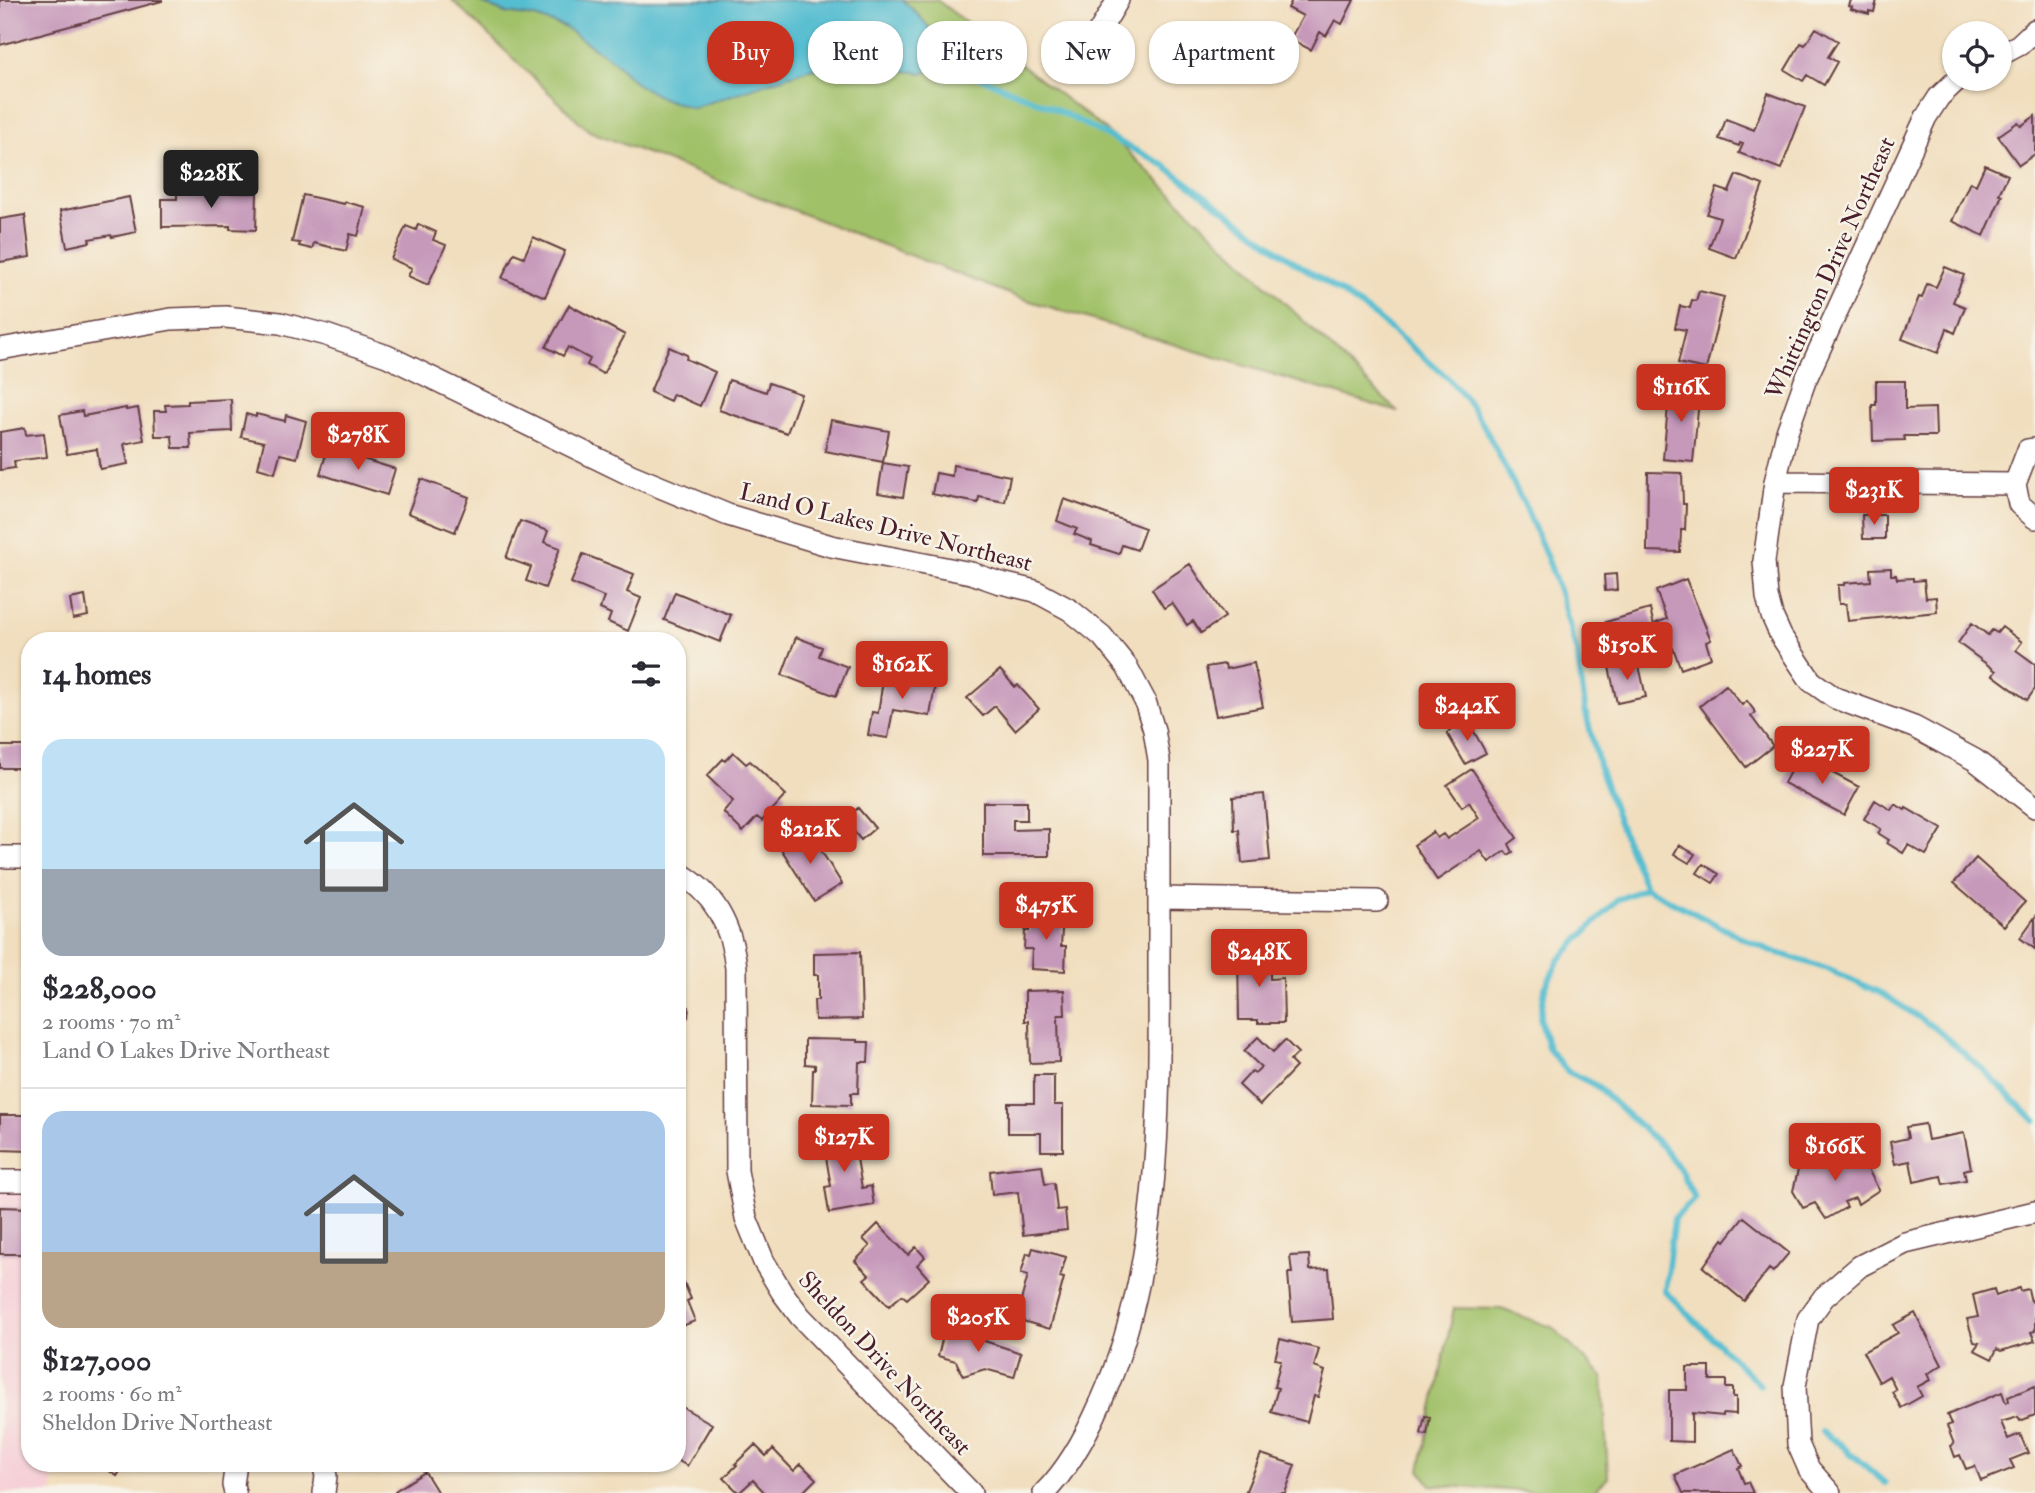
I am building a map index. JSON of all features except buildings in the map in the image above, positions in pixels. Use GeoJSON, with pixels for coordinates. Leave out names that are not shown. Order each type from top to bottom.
{"type":"FeatureCollection","features":[{"type":"Feature","properties":{"kind":"street"},"geometry":{"type":"LineString","coordinates":[[1106,21],[1118,0]]}},
{"type":"Feature","properties":{"kind":"street"},"geometry":{"type":"LineString","coordinates":[[2012,49],[2035,30]]}},
{"type":"Feature","properties":{"kind":"street","name":"Whittington Drive Northeast"},"geometry":{"type":"LineString","coordinates":[[1945,91],[1926,117],[1805,381],[1787,432],[1764,561],[1767,597],[1781,636],[1811,681],[1835,698],[1914,727],[1975,760],[2035,807]]}},
{"type":"Feature","properties":{"kind":"street","name":"Land O Lakes Drive Northeast"},"geometry":{"type":"LineString","coordinates":[[0,349],[171,319],[226,317],[280,323],[387,356],[631,475],[728,514],[831,546],[971,573],[1035,591],[1070,610],[1102,636],[1127,667],[1145,701],[1159,760],[1160,1076],[1157,1139],[1149,1223],[1132,1312],[1111,1379],[1085,1438],[1044,1493]]}},
{"type":"Feature","properties":{"kind":"street"},"geometry":{"type":"LineString","coordinates":[[2035,449],[2028,450],[2015,484],[2019,504],[2035,518]]}},
{"type":"Feature","properties":{"kind":"street"},"geometry":{"type":"LineString","coordinates":[[1776,482],[2015,484]]}},
{"type":"Feature","properties":{"kind":"street"},"geometry":{"type":"LineString","coordinates":[[0,857],[21,857]]}},
{"type":"Feature","properties":{"kind":"street","name":"Sheldon Drive Northeast"},"geometry":{"type":"LineString","coordinates":[[686,878],[714,903],[727,925],[734,947],[737,1171],[746,1217],[764,1262],[800,1316],[971,1493]]}},
{"type":"Feature","properties":{"kind":"street"},"geometry":{"type":"LineString","coordinates":[[1159,898],[1377,901]]}},
{"type":"Feature","properties":{"kind":"street"},"geometry":{"type":"LineString","coordinates":[[0,1181],[21,1181]]}},
{"type":"Feature","properties":{"kind":"street"},"geometry":{"type":"LineString","coordinates":[[1830,1493],[1809,1469],[1798,1444],[1795,1386],[1808,1319],[1824,1297],[1860,1266],[1905,1243],[2035,1212]]}},
{"type":"Feature","properties":{"kind":"street"},"geometry":{"type":"LineString","coordinates":[[235,1472],[235,1493]]}},
{"type":"Feature","properties":{"kind":"street"},"geometry":{"type":"LineString","coordinates":[[324,1493],[325,1472]]}},
{"type":"Feature","properties":{"kind":"shaded area"},"geometry":{"type":"Polygon","coordinates":[[[21,1184],[21,1472],[53,1472],[52,1493],[0,1493],[0,1187],[21,1184]]]}},
{"type":"Feature","properties":{"kind":"green space"},"geometry":{"type":"Polygon","coordinates":[[[452,0],[937,0],[964,21],[917,21],[917,84],[1027,84],[1027,69],[1041,80],[1041,84],[1046,84],[1102,127],[1398,412],[1020,298],[589,131],[452,0]]]}},
{"type":"Feature","properties":{"kind":"green space"},"geometry":{"type":"Polygon","coordinates":[[[1454,1308],[1501,1309],[1552,1327],[1603,1377],[1608,1478],[1592,1493],[1431,1485],[1420,1470],[1454,1308]]]}},
{"type":"Feature","properties":{"kind":"water"},"geometry":{"type":"Polygon","coordinates":[[[475,0],[902,0],[923,21],[917,21],[917,72],[903,71],[903,21],[808,21],[808,69],[794,74],[794,21],[707,21],[707,84],[764,84],[693,108],[664,99],[637,84],[615,62],[564,27],[535,17],[505,13],[475,0]]]}},
{"type":"Feature","properties":{"kind":"waterway"},"geometry":{"type":"LineString","coordinates":[[995,84],[1053,108],[1162,164],[1290,259],[1376,317],[1447,377],[1467,400],[1484,426],[1526,508],[1550,565],[1577,653],[1586,714],[1601,773],[1646,888],[1769,950],[1827,969],[1883,994],[1935,1028],[2035,1121]]}},
{"type":"Feature","properties":{"kind":"waterway"},"geometry":{"type":"LineString","coordinates":[[1646,888],[1617,900],[1559,960],[1545,988],[1540,1018],[1548,1048],[1567,1071],[1595,1085],[1663,1147],[1681,1171],[1695,1199],[1674,1218],[1665,1291],[1760,1385]]}},
{"type":"Feature","properties":{"kind":"waterway"},"geometry":{"type":"LineString","coordinates":[[1822,1432],[1885,1483]]}}]}
